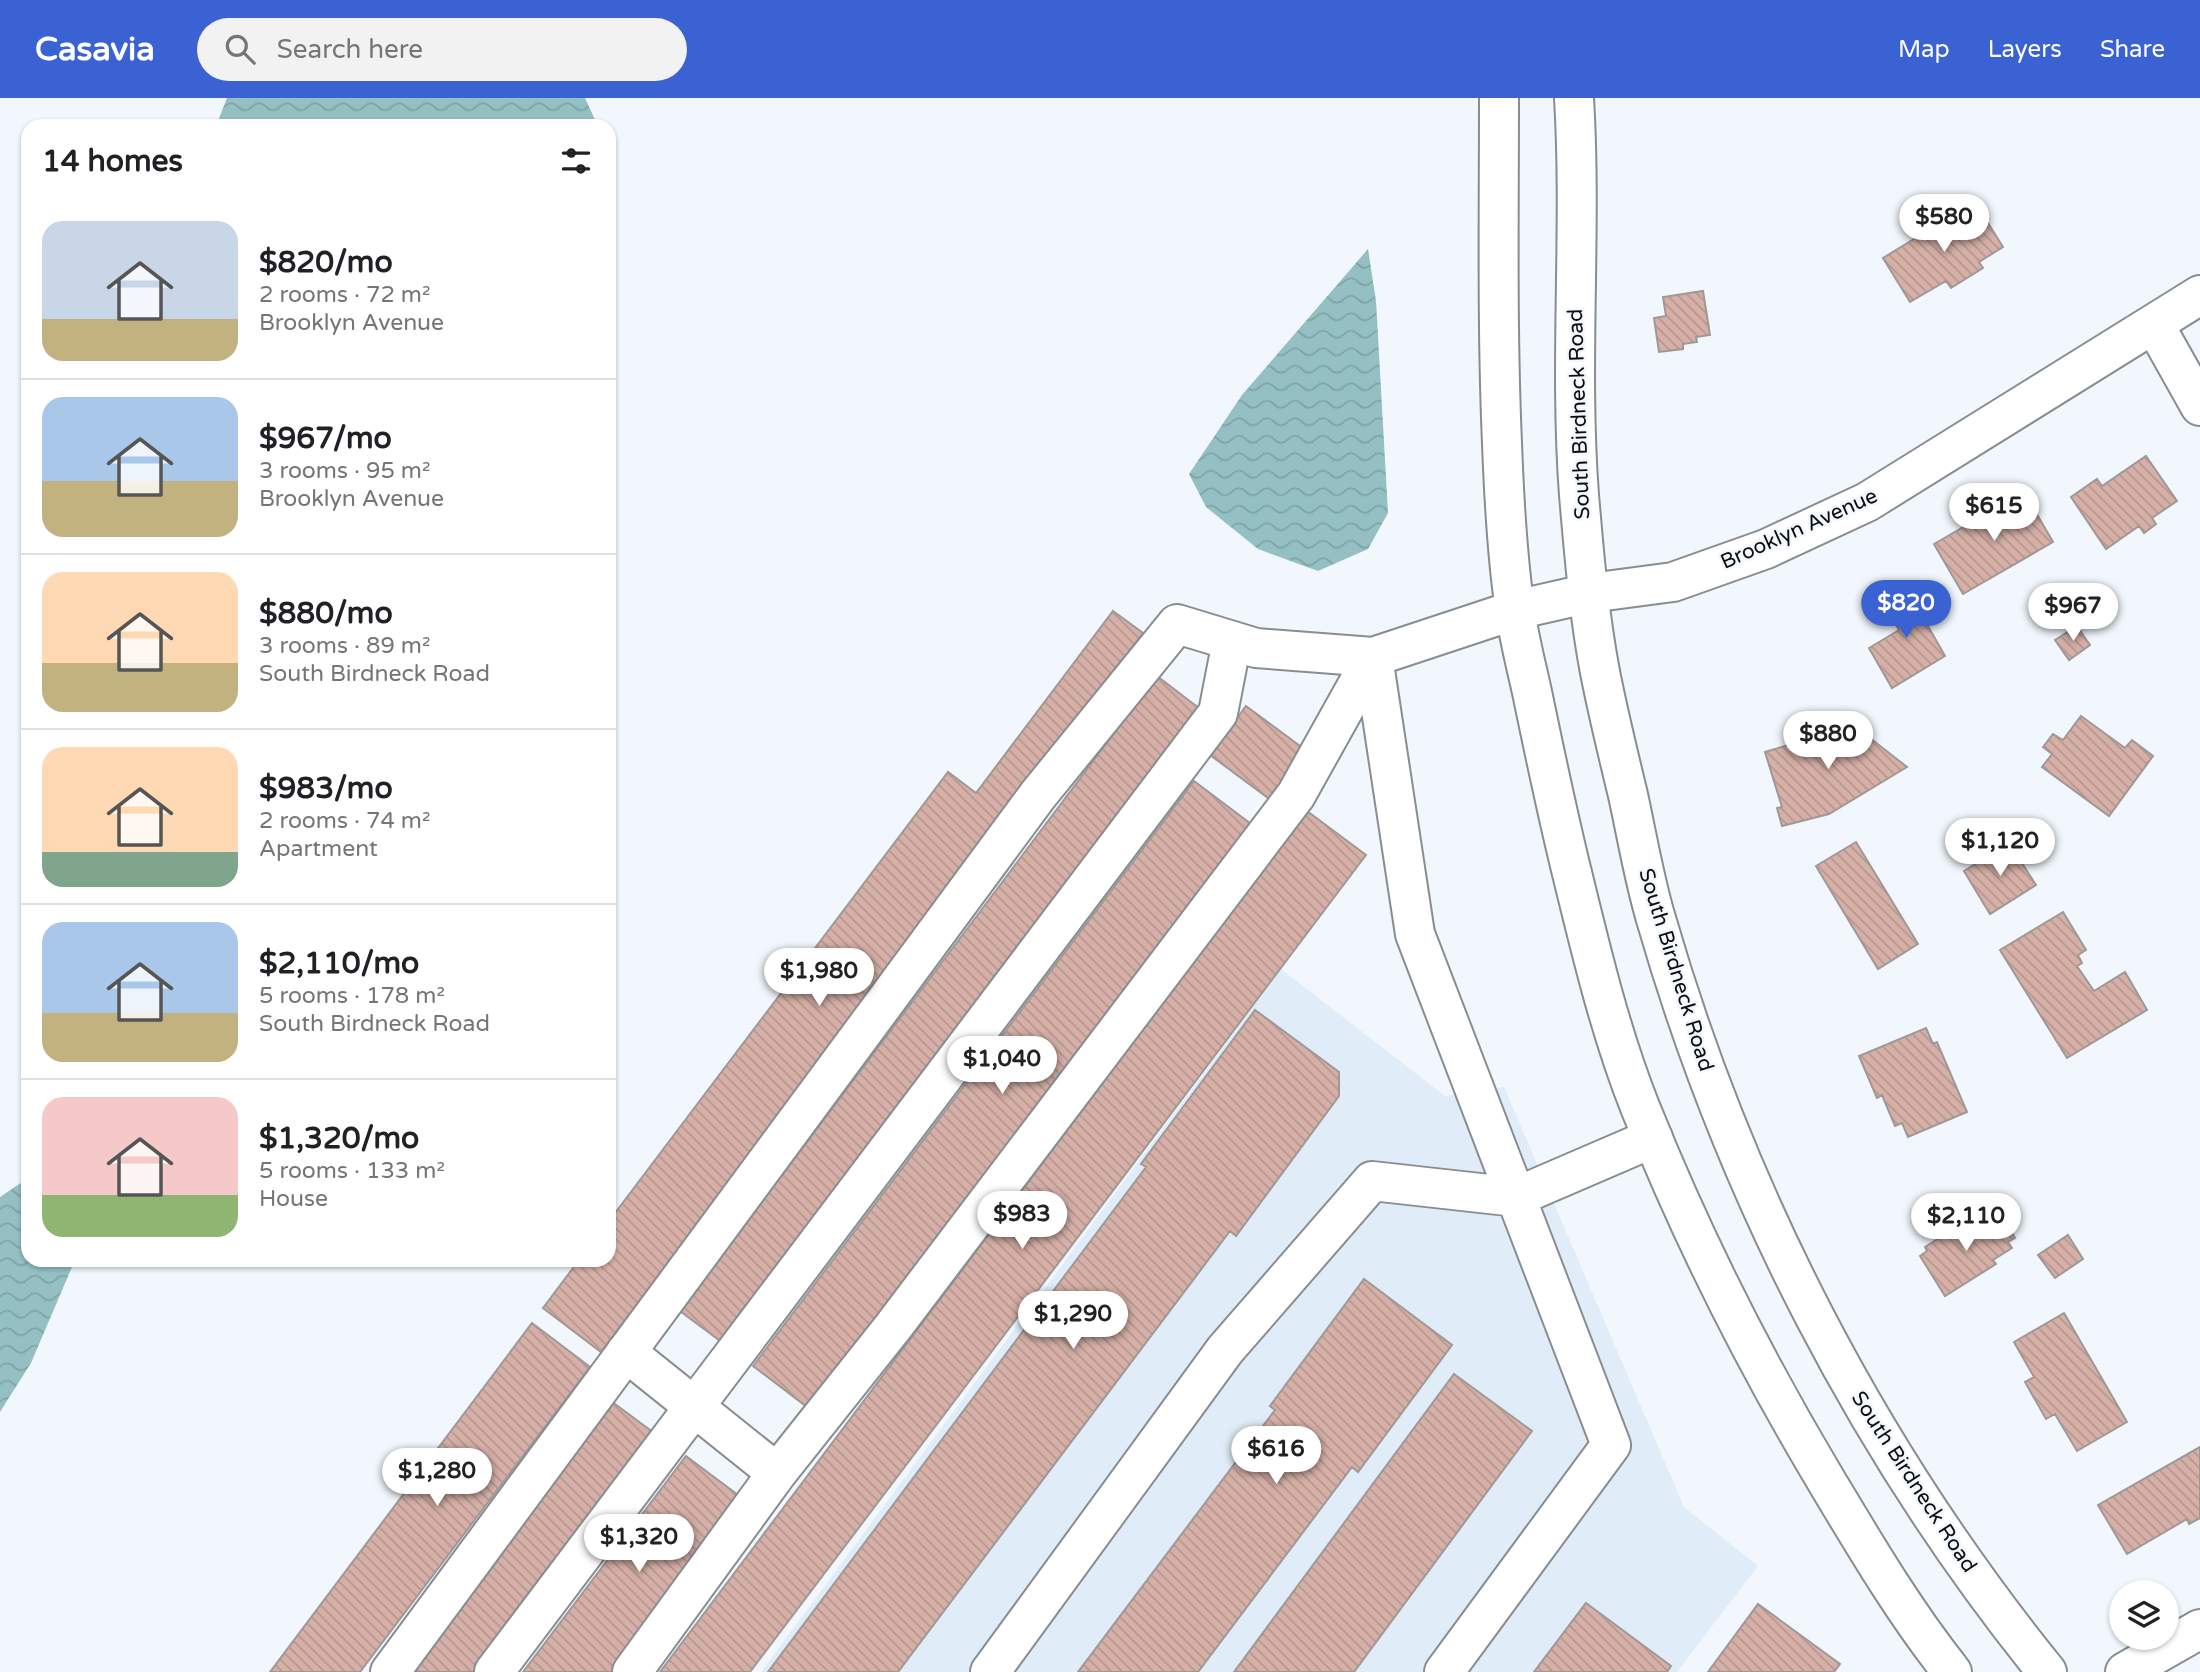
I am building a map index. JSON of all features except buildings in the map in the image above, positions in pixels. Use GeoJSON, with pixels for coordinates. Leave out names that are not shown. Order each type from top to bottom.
{"type":"FeatureCollection","features":[{"type":"Feature","properties":{"kind":"main road"},"geometry":{"type":"LineString","coordinates":[[1499,98],[1499,358],[1505,505],[1515,610],[1552,792],[1613,1028],[1639,1104],[1712,1272],[1796,1430],[1888,1580],[1952,1672]]}},
{"type":"Feature","properties":{"kind":"main road","name":"South Birdneck Road"},"geometry":{"type":"LineString","coordinates":[[1574,98],[1578,220],[1575,404],[1579,491],[1599,668],[1655,917],[1695,1040],[1745,1172],[1839,1365],[1900,1466],[1993,1600],[2047,1672]]}},
{"type":"Feature","properties":{"kind":"main road","name":"Brooklyn Avenue"},"geometry":{"type":"LineString","coordinates":[[1373,657],[1515,610],[1590,593],[1673,582],[1766,549],[1867,502],[2200,295]]}},
{"type":"Feature","properties":{"kind":"main road"},"geometry":{"type":"LineString","coordinates":[[2154,324],[2200,406]]}},
{"type":"Feature","properties":{"kind":"main road"},"geometry":{"type":"LineString","coordinates":[[390,1672],[1038,795],[1177,624],[1256,648],[1373,657]]}},
{"type":"Feature","properties":{"kind":"main road"},"geometry":{"type":"LineString","coordinates":[[494,1672],[1217,713],[1232,641]]}},
{"type":"Feature","properties":{"kind":"main road"},"geometry":{"type":"LineString","coordinates":[[1373,657],[1415,934],[1611,1445],[1444,1672]]}},
{"type":"Feature","properties":{"kind":"main road"},"geometry":{"type":"LineString","coordinates":[[632,1672],[777,1472],[893,1327],[1296,795],[1373,657]]}},
{"type":"Feature","properties":{"kind":"main road"},"geometry":{"type":"LineString","coordinates":[[990,1672],[1225,1350],[1372,1181],[1516,1197],[1653,1138]]}},
{"type":"Feature","properties":{"kind":"main road"},"geometry":{"type":"LineString","coordinates":[[626,1352],[777,1472]]}},
{"type":"Feature","properties":{"kind":"main road"},"geometry":{"type":"LineString","coordinates":[[2125,1672],[2200,1629]]}},
{"type":"Feature","properties":{"kind":"shaded area"},"geometry":{"type":"Polygon","coordinates":[[[1281,969],[1445,1096],[1504,1087],[1684,1507],[1758,1566],[1677,1672],[761,1672],[1281,969]]]}},
{"type":"Feature","properties":{"kind":"water"},"geometry":{"type":"Polygon","coordinates":[[[227,98],[585,98],[595,119],[219,119],[227,98]]]}},
{"type":"Feature","properties":{"kind":"water"},"geometry":{"type":"Polygon","coordinates":[[[1368,249],[1376,301],[1388,513],[1368,549],[1318,571],[1258,549],[1206,507],[1189,474],[1242,395],[1368,249]]]}},
{"type":"Feature","properties":{"kind":"water"},"geometry":{"type":"Polygon","coordinates":[[[21,1183],[21,1267],[72,1267],[31,1363],[0,1412],[0,1197],[21,1183]]]}}]}
